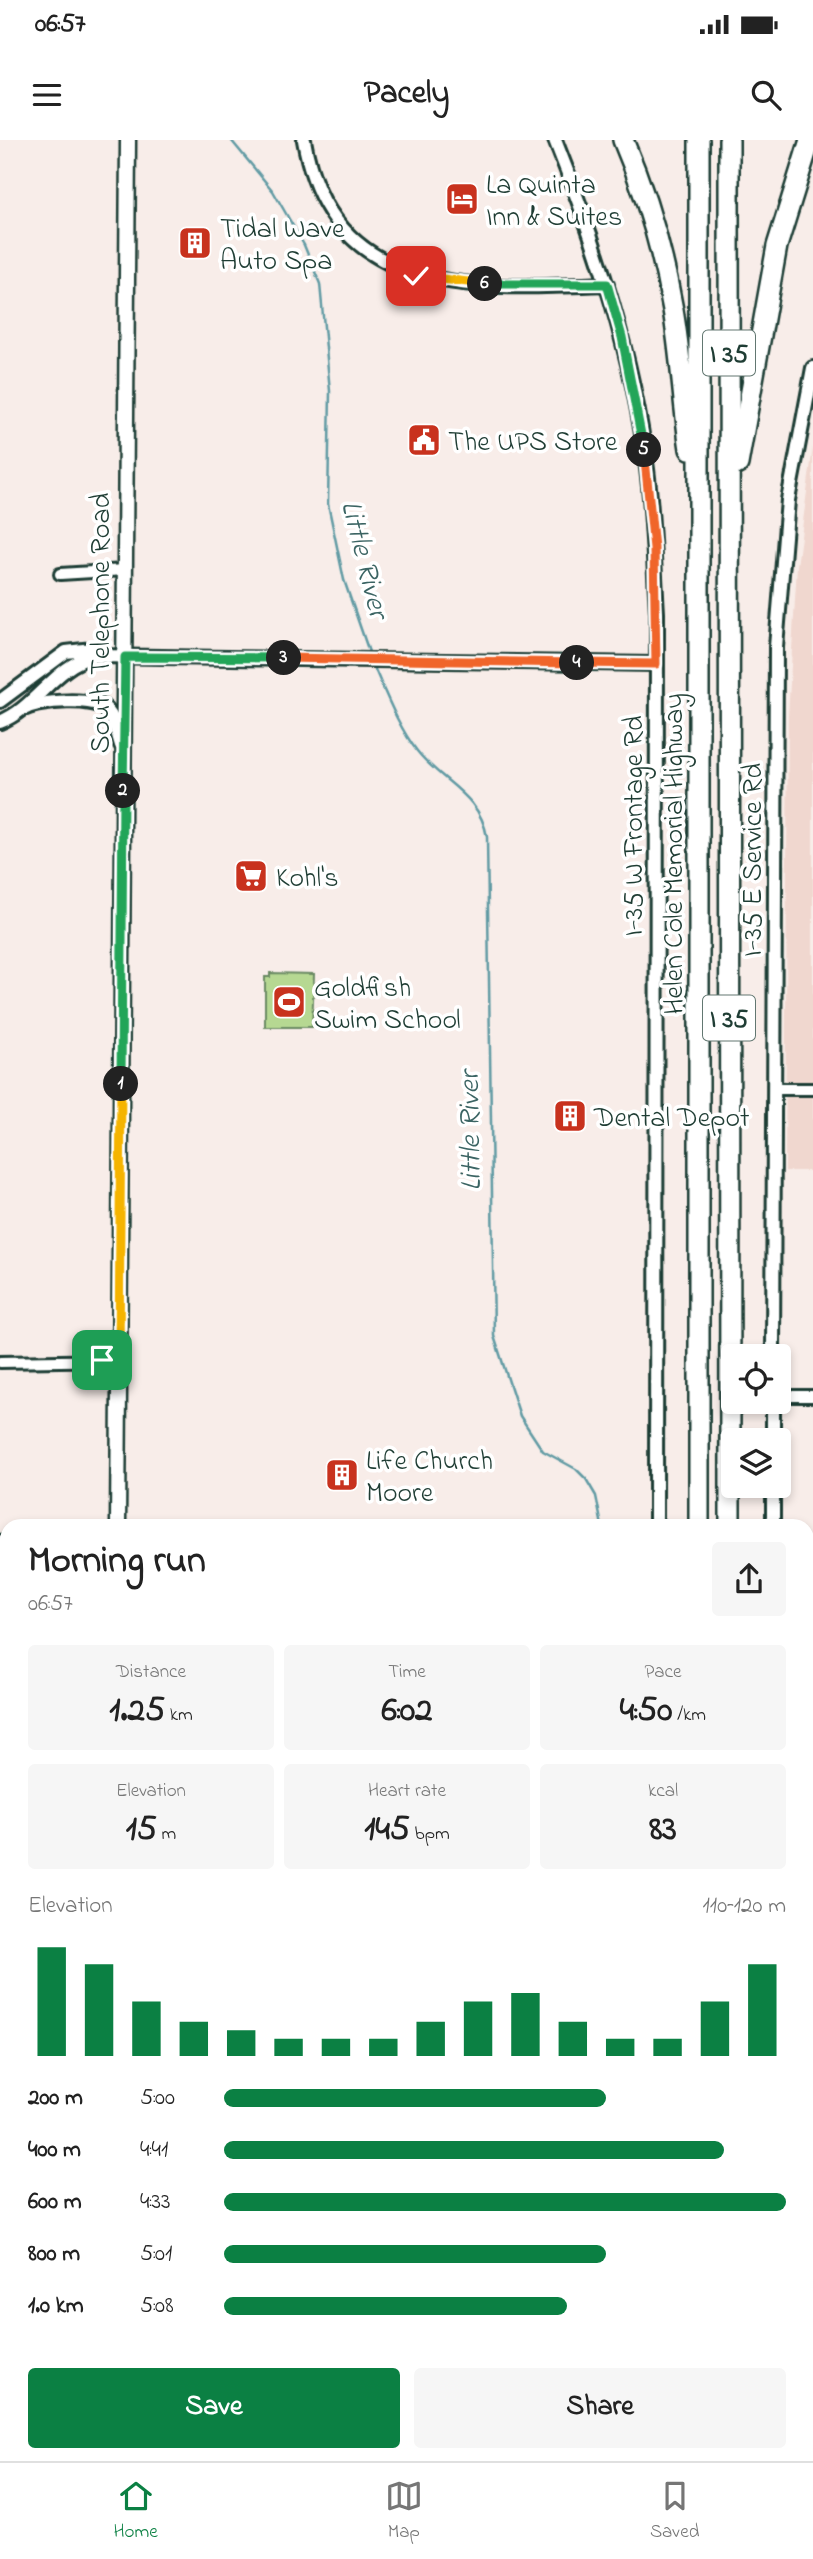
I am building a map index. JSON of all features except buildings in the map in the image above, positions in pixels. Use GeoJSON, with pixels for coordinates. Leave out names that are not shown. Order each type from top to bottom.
{"type":"FeatureCollection","features":[{"type":"Feature","properties":{"kind":"highway"},"geometry":{"type":"LineString","coordinates":[[623,140],[650,214],[664,267],[700,510]]}},
{"type":"Feature","properties":{"kind":"highway","name":"Helen Cole Memorial Highway"},"geometry":{"type":"LineString","coordinates":[[699,140],[699,1519]]}},
{"type":"Feature","properties":{"kind":"highway","name":"Helen Cole Memorial Highway"},"geometry":{"type":"LineString","coordinates":[[729,140],[730,1519]]}},
{"type":"Feature","properties":{"kind":"highway"},"geometry":{"type":"LineString","coordinates":[[729,510],[777,246],[810,140]]}},
{"type":"Feature","properties":{"kind":"main road","name":"South Telephone Road"},"geometry":{"type":"LineString","coordinates":[[118,1519],[128,140]]}},
{"type":"Feature","properties":{"kind":"street"},"geometry":{"type":"LineString","coordinates":[[304,140],[313,176],[342,228],[369,253],[398,270],[428,278],[492,284],[607,284]]}},
{"type":"Feature","properties":{"kind":"street","name":"I-35 W Frontage Rd"},"geometry":{"type":"LineString","coordinates":[[555,140],[607,284],[622,337],[647,467],[654,559],[656,1519]]}},
{"type":"Feature","properties":{"kind":"street","name":"I-35 E Service Rd"},"geometry":{"type":"LineString","coordinates":[[773,1344],[777,628],[788,500],[813,368]]}},
{"type":"Feature","properties":{"kind":"street"},"geometry":{"type":"LineString","coordinates":[[61,574],[125,570]]}},
{"type":"Feature","properties":{"kind":"street"},"geometry":{"type":"LineString","coordinates":[[0,701],[66,652],[106,648],[125,657]]}},
{"type":"Feature","properties":{"kind":"street"},"geometry":{"type":"LineString","coordinates":[[19,711],[79,660],[94,656],[656,664]]}},
{"type":"Feature","properties":{"kind":"street"},"geometry":{"type":"LineString","coordinates":[[0,722],[35,704],[89,702],[105,707],[113,719],[123,751]]}},
{"type":"Feature","properties":{"kind":"street"},"geometry":{"type":"LineString","coordinates":[[774,1089],[813,1089]]}},
{"type":"Feature","properties":{"kind":"street"},"geometry":{"type":"LineString","coordinates":[[0,1362],[119,1360]]}},
{"type":"Feature","properties":{"kind":"street"},"geometry":{"type":"LineString","coordinates":[[791,1396],[813,1396]]}},
{"type":"Feature","properties":{"kind":"street"},"geometry":{"type":"LineString","coordinates":[[773,1498],[773,1519]]}},
{"type":"Feature","properties":{"kind":"shaded area"},"geometry":{"type":"Polygon","coordinates":[[[813,447],[813,1171],[785,1171],[788,716],[797,566],[813,447]]]}},
{"type":"Feature","properties":{"kind":"green space","name":"Goldfish Swim School"},"geometry":{"type":"Polygon","coordinates":[[[270,973],[314,974],[312,1027],[265,1027],[265,977],[270,977],[270,973]]]}},
{"type":"Feature","properties":{"kind":"waterway","name":"Little River"},"geometry":{"type":"LineString","coordinates":[[231,140],[273,191],[304,245],[320,284],[330,391],[328,504],[344,580],[370,655]]}},
{"type":"Feature","properties":{"kind":"waterway","name":"Little River"},"geometry":{"type":"LineString","coordinates":[[373,665],[410,741],[427,762],[477,810],[487,837],[494,1336],[520,1416],[543,1451],[576,1469],[586,1479],[596,1496],[601,1519]]}},
{"type":"Feature","properties":{"kind":"place","name":"La Quinta Inn & Suites"},"geometry":{"type":"Point","coordinates":[462,199]}},
{"type":"Feature","properties":{"kind":"place","name":"Tidal Wave Auto Spa"},"geometry":{"type":"Point","coordinates":[195,243]}},
{"type":"Feature","properties":{"kind":"place","name":"The UPS Store"},"geometry":{"type":"Point","coordinates":[424,440]}},
{"type":"Feature","properties":{"kind":"place","name":"Kohl's"},"geometry":{"type":"Point","coordinates":[251,876]}},
{"type":"Feature","properties":{"kind":"place","name":"Goldfish Swim School"},"geometry":{"type":"Point","coordinates":[289,1002]}},
{"type":"Feature","properties":{"kind":"place","name":"Dental Depot"},"geometry":{"type":"Point","coordinates":[570,1116]}},
{"type":"Feature","properties":{"kind":"place","name":"Life Church Moore"},"geometry":{"type":"Point","coordinates":[342,1475]}},
{"type":"Feature","properties":{"kind":"route"},"geometry":{"type":"LineString","coordinates":[[102,1360],[119,1360],[125,657],[656,664],[657,612],[647,467],[622,337],[607,284],[492,284],[416,276]]}}]}
